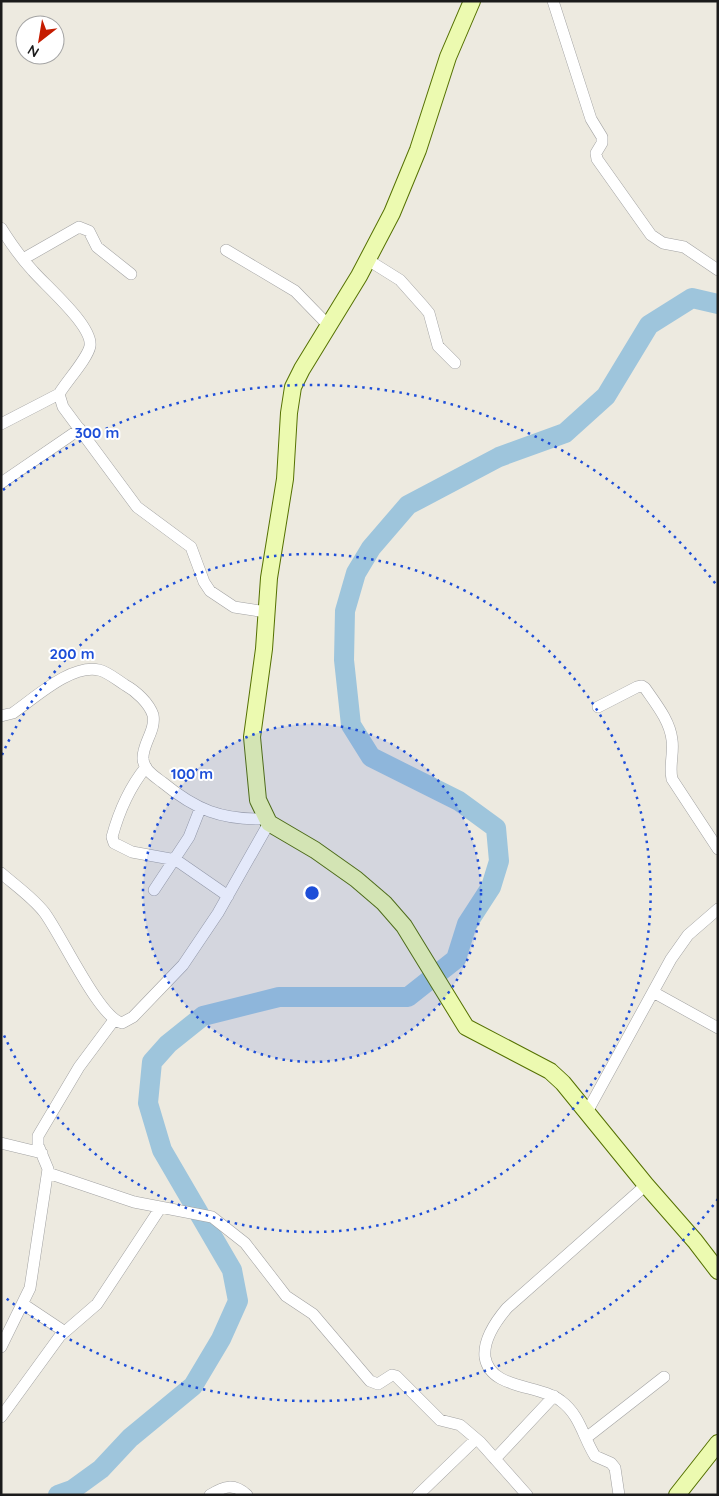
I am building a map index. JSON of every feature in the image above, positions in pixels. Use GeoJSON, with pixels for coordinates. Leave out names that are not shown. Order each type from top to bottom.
{"type":"FeatureCollection","features":[{"type":"Feature","properties":{"kind":"street"},"geometry":{"type":"LineString","coordinates":[[268,821],[258,800],[252,737],[269,578],[285,480],[290,401],[297,376],[368,260],[392,213],[414,159],[448,57],[472,1]]}},
{"type":"Feature","properties":{"kind":"street"},"geometry":{"type":"LineString","coordinates":[[554,2],[590,115],[603,140],[596,153],[597,159],[651,235],[662,243],[684,247],[718,270]]}},
{"type":"Feature","properties":{"kind":"street"},"geometry":{"type":"LineString","coordinates":[[23,259],[79,227],[89,232],[97,247],[132,274]]}},
{"type":"Feature","properties":{"kind":"street"},"geometry":{"type":"LineString","coordinates":[[1,228],[23,259],[82,324],[89,337],[89,349],[59,394],[1,424]]}},
{"type":"Feature","properties":{"kind":"street"},"geometry":{"type":"LineString","coordinates":[[226,250],[295,291],[329,326]]}},
{"type":"Feature","properties":{"kind":"street"},"geometry":{"type":"LineString","coordinates":[[368,260],[400,280],[430,314],[438,346],[455,363]]}},
{"type":"Feature","properties":{"kind":"street"},"geometry":{"type":"LineString","coordinates":[[59,394],[63,407],[137,507],[191,547],[201,575],[210,591],[234,607],[266,612]]}},
{"type":"Feature","properties":{"kind":"street"},"geometry":{"type":"LineString","coordinates":[[1,483],[80,428]]}},
{"type":"Feature","properties":{"kind":"street"},"geometry":{"type":"LineString","coordinates":[[1,716],[13,713],[73,672],[88,669],[101,671],[130,688],[145,702],[152,713],[153,727],[146,743],[143,760],[148,772],[178,796],[200,809],[247,819],[268,821],[316,850],[356,879],[384,903],[404,926],[462,1022],[473,1032],[550,1071],[563,1083],[718,1271]]}},
{"type":"Feature","properties":{"kind":"street"},"geometry":{"type":"LineString","coordinates":[[598,706],[637,687],[642,686],[645,688],[667,721],[672,740],[670,770],[672,779],[718,849]]}},
{"type":"Feature","properties":{"kind":"street"},"geometry":{"type":"LineString","coordinates":[[146,767],[130,788],[122,806],[112,837],[114,843],[132,852],[176,860],[228,896]]}},
{"type":"Feature","properties":{"kind":"street"},"geometry":{"type":"LineString","coordinates":[[154,890],[176,860],[189,837],[200,809]]}},
{"type":"Feature","properties":{"kind":"street"},"geometry":{"type":"LineString","coordinates":[[1,874],[43,911],[89,987],[114,1020],[122,1023],[133,1017],[174,976],[199,942],[228,896],[268,821]]}},
{"type":"Feature","properties":{"kind":"street"},"geometry":{"type":"LineString","coordinates":[[586,1112],[653,992],[688,935],[718,909]]}},
{"type":"Feature","properties":{"kind":"street"},"geometry":{"type":"LineString","coordinates":[[653,992],[718,1028]]}},
{"type":"Feature","properties":{"kind":"street"},"geometry":{"type":"LineString","coordinates":[[1,1347],[30,1288],[48,1173],[46,1159],[38,1145],[38,1136],[80,1067],[114,1020]]}},
{"type":"Feature","properties":{"kind":"street"},"geometry":{"type":"LineString","coordinates":[[1,1144],[42,1153]]}},
{"type":"Feature","properties":{"kind":"street"},"geometry":{"type":"LineString","coordinates":[[48,1173],[134,1202],[212,1217],[245,1243],[286,1296],[313,1314],[370,1381],[378,1384],[392,1375],[396,1376],[440,1420],[460,1425],[495,1459],[527,1495]]}},
{"type":"Feature","properties":{"kind":"street"},"geometry":{"type":"LineString","coordinates":[[619,1495],[615,1468],[611,1463],[595,1456],[576,1416],[554,1396],[540,1389],[504,1380],[491,1372],[486,1358],[486,1342],[498,1318],[506,1308],[646,1185]]}},
{"type":"Feature","properties":{"kind":"street"},"geometry":{"type":"LineString","coordinates":[[1,1417],[65,1332],[97,1304],[161,1207]]}},
{"type":"Feature","properties":{"kind":"street"},"geometry":{"type":"LineString","coordinates":[[23,1304],[65,1332]]}},
{"type":"Feature","properties":{"kind":"street"},"geometry":{"type":"LineString","coordinates":[[586,1438],[664,1377]]}},
{"type":"Feature","properties":{"kind":"street"},"geometry":{"type":"LineString","coordinates":[[495,1459],[554,1396]]}},
{"type":"Feature","properties":{"kind":"street"},"geometry":{"type":"LineString","coordinates":[[418,1495],[475,1440]]}},
{"type":"Feature","properties":{"kind":"street"},"geometry":{"type":"LineString","coordinates":[[677,1495],[718,1443]]}},
{"type":"Feature","properties":{"kind":"street"},"geometry":{"type":"LineString","coordinates":[[210,1495],[229,1486],[236,1487],[247,1495]]}},
{"type":"Feature","properties":{"kind":"waterway"},"geometry":{"type":"LineString","coordinates":[[58,1495],[72,1490],[101,1469],[130,1438],[193,1386],[221,1339],[238,1301],[232,1270],[162,1150],[148,1103],[152,1062],[168,1044],[203,1016],[279,997],[408,997],[456,959],[467,924],[491,887],[499,861],[496,828],[459,801],[371,757],[351,725],[344,660],[345,611],[356,573],[371,548],[408,505],[499,457],[565,433],[606,396],[649,325],[692,298],[718,304]]}}]}
